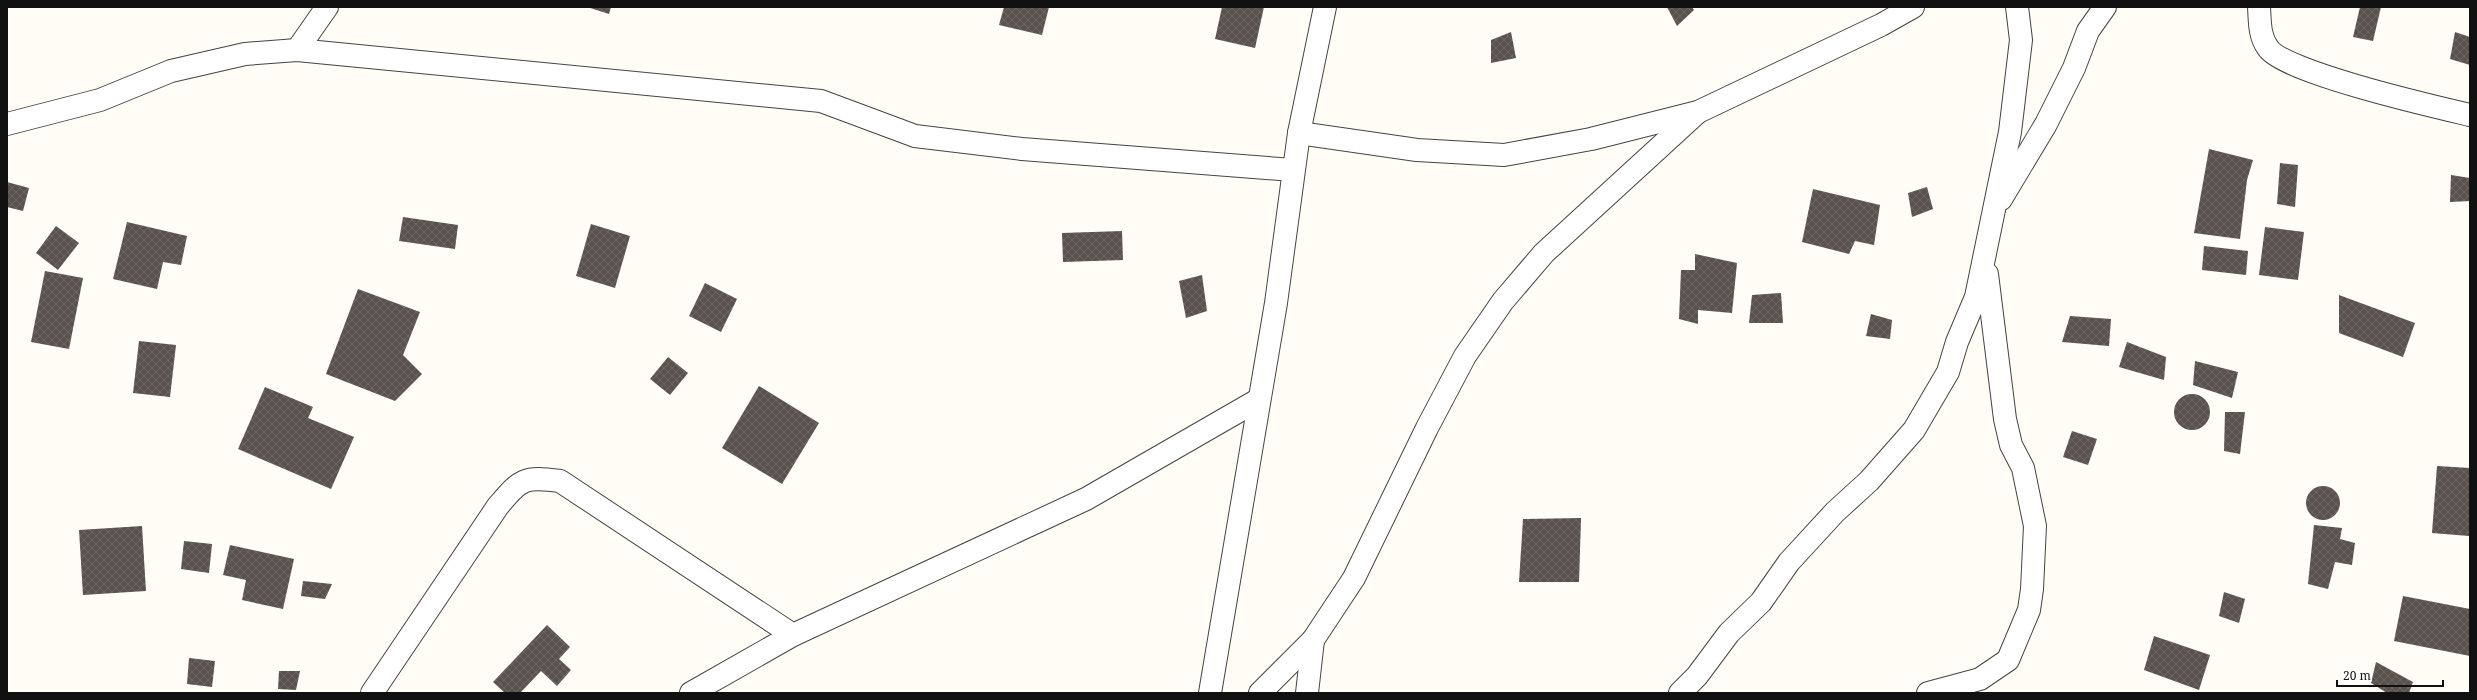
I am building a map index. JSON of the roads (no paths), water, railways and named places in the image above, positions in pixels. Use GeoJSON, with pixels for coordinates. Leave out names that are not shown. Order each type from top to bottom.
{"type":"FeatureCollection","features":[{"type":"Feature","properties":{"kind":"street"},"geometry":{"type":"LineString","coordinates":[[297,50],[327,7]]}},
{"type":"Feature","properties":{"kind":"street"},"geometry":{"type":"LineString","coordinates":[[1210,693],[1258,400],[1276,303],[1299,133],[1325,7]]}},
{"type":"Feature","properties":{"kind":"street"},"geometry":{"type":"LineString","coordinates":[[1299,133],[1417,150],[1504,155],[1591,139],[1698,112],[1881,25],[1913,7]]}},
{"type":"Feature","properties":{"kind":"street"},"geometry":{"type":"LineString","coordinates":[[1680,693],[1697,676],[1729,633],[1761,602],[1789,562],[1835,512],[1869,481],[1914,430],[1948,372],[1957,342],[1976,297],[2010,132],[2019,67],[2021,40],[2017,7]]}},
{"type":"Feature","properties":{"kind":"street"},"geometry":{"type":"LineString","coordinates":[[1995,209],[2046,124],[2074,68],[2088,31],[2105,7]]}},
{"type":"Feature","properties":{"kind":"street"},"geometry":{"type":"LineString","coordinates":[[2259,7],[2260,30],[2268,50],[2288,62],[2342,82],[2470,115]]}},
{"type":"Feature","properties":{"kind":"street"},"geometry":{"type":"LineString","coordinates":[[7,124],[100,100],[171,71],[245,54],[297,50],[821,101],[915,136],[1022,149],[1293,170]]}},
{"type":"Feature","properties":{"kind":"street"},"geometry":{"type":"LineString","coordinates":[[1260,693],[1313,640],[1354,578],[1427,428],[1465,356],[1503,302],[1544,253],[1698,112]]}},
{"type":"Feature","properties":{"kind":"street"},"geometry":{"type":"LineString","coordinates":[[1928,693],[1980,679],[2008,660],[2029,610],[2032,589],[2035,526],[2023,468],[2011,445],[2005,419],[1984,254]]}},
{"type":"Feature","properties":{"kind":"street"},"geometry":{"type":"LineString","coordinates":[[691,693],[793,635],[1086,499],[1258,400]]}},
{"type":"Feature","properties":{"kind":"street"},"geometry":{"type":"LineString","coordinates":[[372,693],[498,506],[516,486],[535,477],[560,481],[793,635]]}},
{"type":"Feature","properties":{"kind":"street"},"geometry":{"type":"LineString","coordinates":[[1307,693],[1313,640]]}}]}
